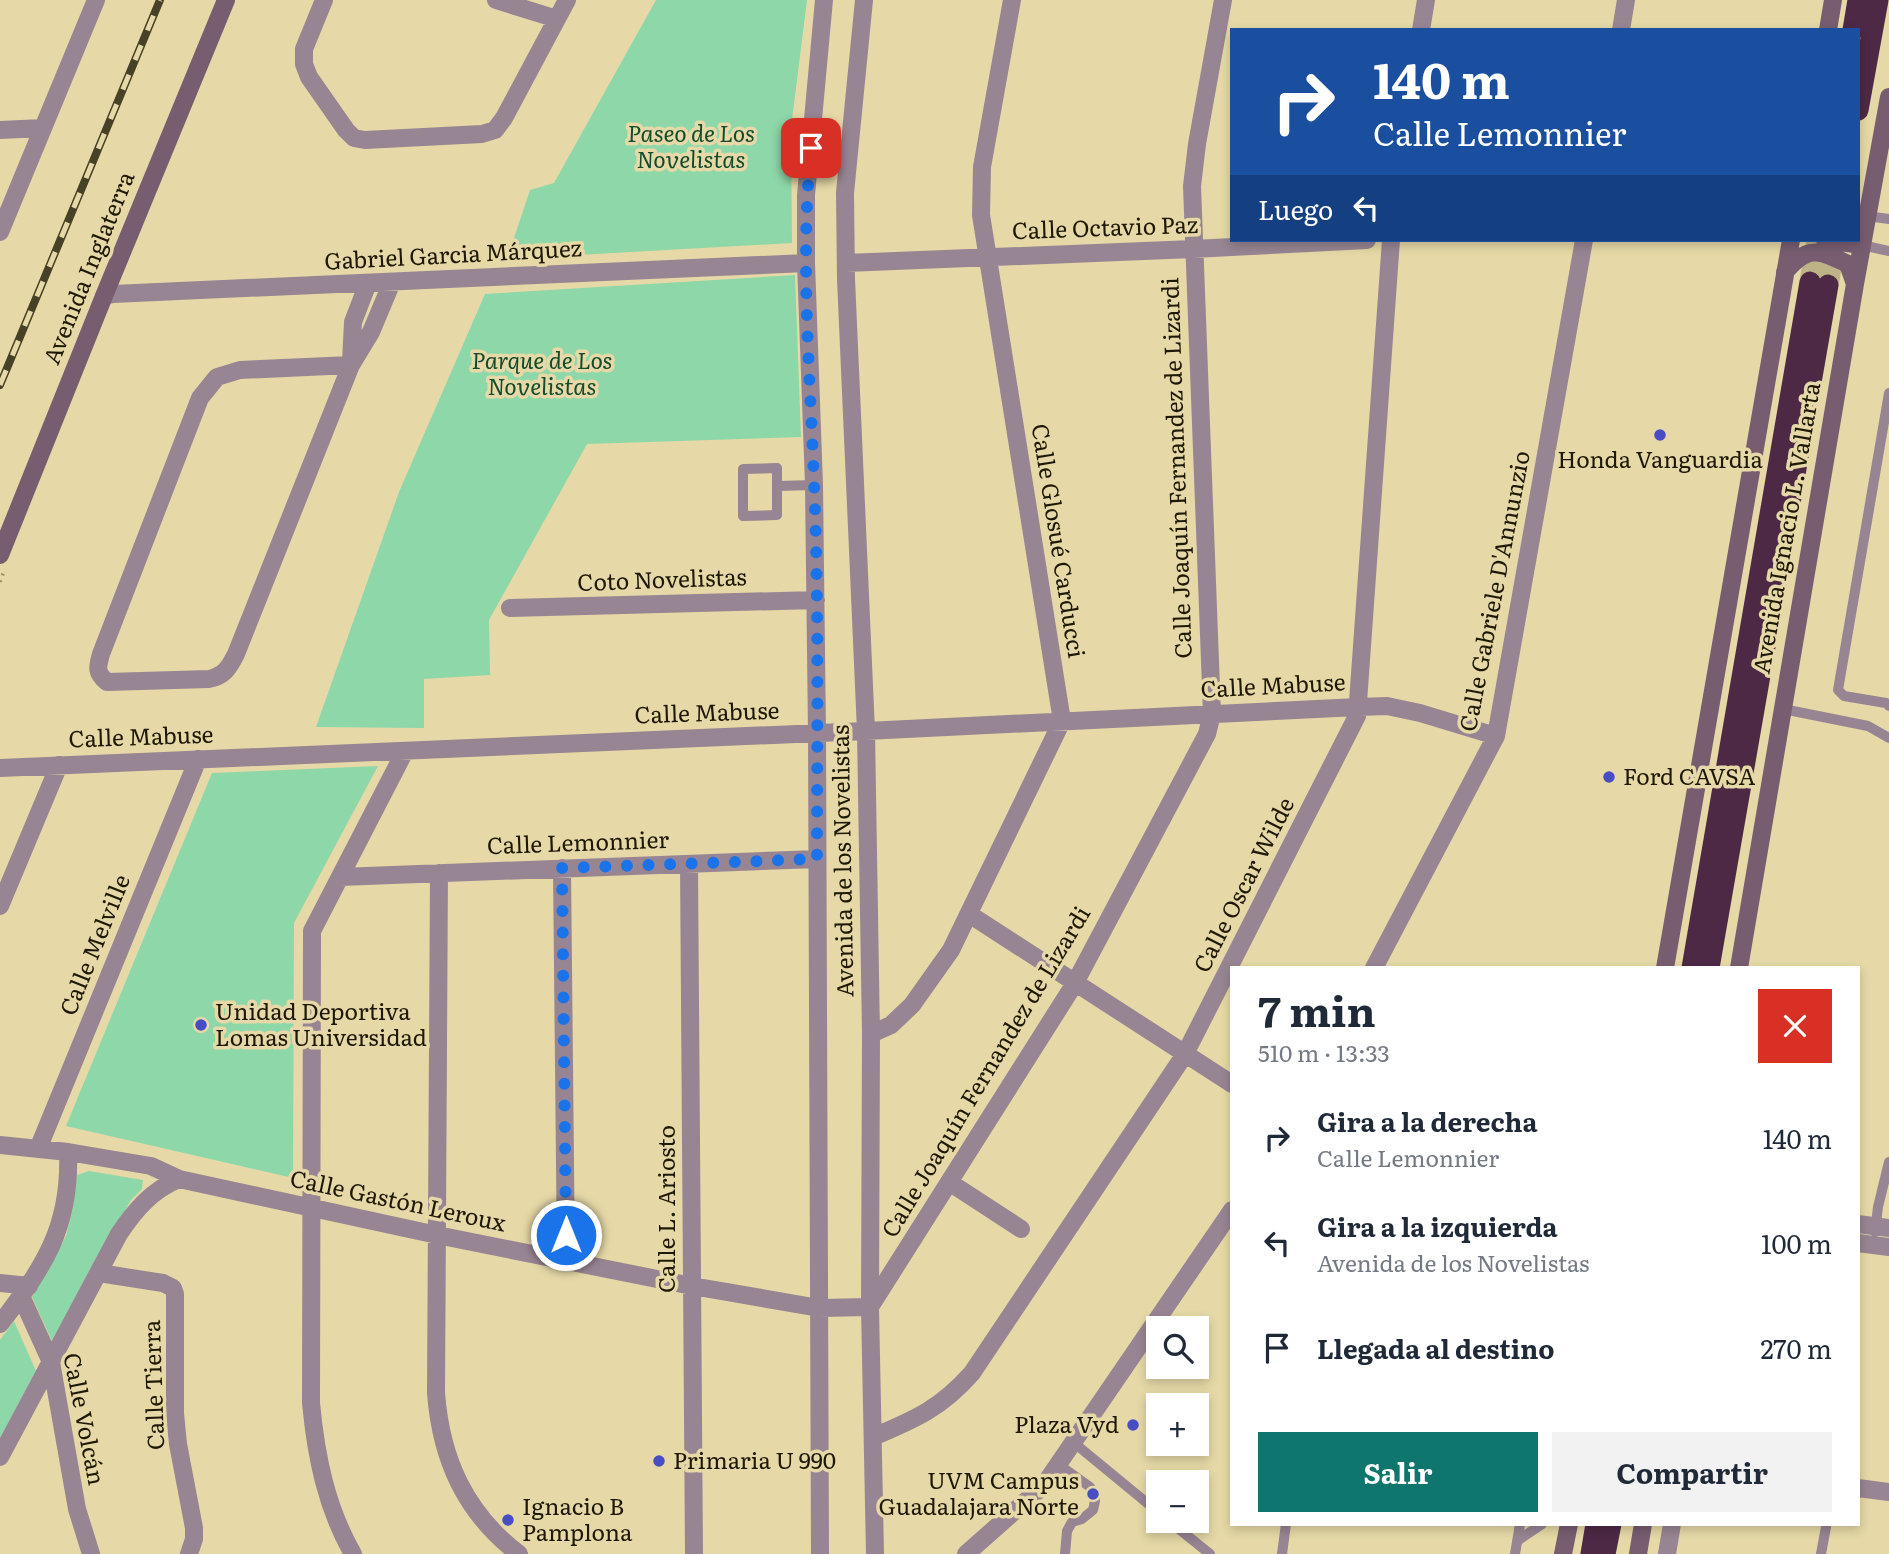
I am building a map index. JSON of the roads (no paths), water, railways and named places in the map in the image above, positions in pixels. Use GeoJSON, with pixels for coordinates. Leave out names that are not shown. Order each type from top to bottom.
{"type":"FeatureCollection","features":[{"type":"Feature","properties":{"kind":"highway"},"geometry":{"type":"LineString","coordinates":[[1853,28],[1858,0]]}},
{"type":"Feature","properties":{"kind":"highway"},"geometry":{"type":"LineString","coordinates":[[1860,99],[1878,0]]}},
{"type":"Feature","properties":{"kind":"highway","name":"Avenida Ignacio L. Vallarta"},"geometry":{"type":"LineString","coordinates":[[1819,283],[1728,862],[1696,965],[1819,283]]}},
{"type":"Feature","properties":{"kind":"highway"},"geometry":{"type":"LineString","coordinates":[[1721,966],[1728,862]]}},
{"type":"Feature","properties":{"kind":"highway"},"geometry":{"type":"LineString","coordinates":[[1591,1554],[1596,1526]]}},
{"type":"Feature","properties":{"kind":"highway"},"geometry":{"type":"LineString","coordinates":[[1605,1554],[1611,1526]]}},
{"type":"Feature","properties":{"kind":"street"},"geometry":{"type":"LineString","coordinates":[[0,232],[96,0]]}},
{"type":"Feature","properties":{"kind":"street","name":"Avenida Inglaterra"},"geometry":{"type":"LineString","coordinates":[[0,555],[226,0]]}},
{"type":"Feature","properties":{"kind":"street"},"geometry":{"type":"LineString","coordinates":[[324,0],[304,49],[304,64],[309,77],[346,130],[354,138],[365,140],[482,134],[495,130],[567,0]]}},
{"type":"Feature","properties":{"kind":"street"},"geometry":{"type":"LineString","coordinates":[[496,0],[557,19]]}},
{"type":"Feature","properties":{"kind":"street","name":"Avenida de los Novelistas"},"geometry":{"type":"LineString","coordinates":[[820,1554],[816,600],[806,195],[824,0]]}},
{"type":"Feature","properties":{"kind":"street","name":"Avenida de los Novelistas"},"geometry":{"type":"LineString","coordinates":[[864,0],[845,193],[866,731],[871,1034],[870,1307],[876,1554]]}},
{"type":"Feature","properties":{"kind":"street","name":"Calle Glosué Carducci"},"geometry":{"type":"LineString","coordinates":[[1012,0],[982,167],[981,215],[1062,722]]}},
{"type":"Feature","properties":{"kind":"street","name":"Calle Joaquín Fernandez de Lizardi"},"geometry":{"type":"LineString","coordinates":[[870,1307],[1075,983],[1207,734],[1212,714],[1192,186],[1223,0]]}},
{"type":"Feature","properties":{"kind":"street"},"geometry":{"type":"LineString","coordinates":[[1420,28],[1426,0]]}},
{"type":"Feature","properties":{"kind":"street"},"geometry":{"type":"LineString","coordinates":[[1621,28],[1626,0]]}},
{"type":"Feature","properties":{"kind":"street"},"geometry":{"type":"LineString","coordinates":[[1828,28],[1833,0]]}},
{"type":"Feature","properties":{"kind":"street","name":"Avenida Ignacio L. Vallarta"},"geometry":{"type":"LineString","coordinates":[[1739,966],[1889,98]]}},
{"type":"Feature","properties":{"kind":"street"},"geometry":{"type":"LineString","coordinates":[[0,130],[43,128]]}},
{"type":"Feature","properties":{"kind":"street","name":"Calle Octavio Paz"},"geometry":{"type":"LineString","coordinates":[[846,263],[1328,242]]}},
{"type":"Feature","properties":{"kind":"street","name":"Calle Oscar Wilde"},"geometry":{"type":"LineString","coordinates":[[873,1437],[915,1420],[942,1404],[972,1373],[1185,1054],[1357,716],[1391,242]]}},
{"type":"Feature","properties":{"kind":"street","name":"Calle Gabriele D'Annunzio"},"geometry":{"type":"LineString","coordinates":[[1375,966],[1496,736],[1584,242]]}},
{"type":"Feature","properties":{"kind":"street","name":"Avenida Ignacio L. Vallarta"},"geometry":{"type":"LineString","coordinates":[[1665,966],[1791,242]]}},
{"type":"Feature","properties":{"kind":"street"},"geometry":{"type":"LineString","coordinates":[[1840,242],[1862,245]]}},
{"type":"Feature","properties":{"kind":"street"},"geometry":{"type":"LineString","coordinates":[[1785,272],[1806,253],[1825,254],[1847,264],[1855,284]]}},
{"type":"Feature","properties":{"kind":"street","name":"Gabriel Garcia Márquez"},"geometry":{"type":"LineString","coordinates":[[104,296],[806,263]]}},
{"type":"Feature","properties":{"kind":"street"},"geometry":{"type":"LineString","coordinates":[[351,365],[240,370],[217,377],[200,398],[101,654],[97,666],[99,676],[107,682],[209,679],[219,677],[229,669],[351,365],[371,332],[392,282]]}},
{"type":"Feature","properties":{"kind":"street"},"geometry":{"type":"LineString","coordinates":[[351,365],[353,322],[368,283]]}},
{"type":"Feature","properties":{"kind":"street","name":"Coto Novelistas"},"geometry":{"type":"LineString","coordinates":[[510,608],[816,600]]}},
{"type":"Feature","properties":{"kind":"street","name":"Calle Mabuse"},"geometry":{"type":"LineString","coordinates":[[0,768],[1387,706],[1496,736]]}},
{"type":"Feature","properties":{"kind":"street"},"geometry":{"type":"LineString","coordinates":[[871,1034],[891,1025],[912,1005],[951,950],[1062,722]]}},
{"type":"Feature","properties":{"kind":"street"},"geometry":{"type":"LineString","coordinates":[[353,1554],[341,1533],[324,1488],[315,1445],[311,1403],[312,931],[405,751]]}},
{"type":"Feature","properties":{"kind":"street","name":"Calle Melville"},"geometry":{"type":"LineString","coordinates":[[38,1149],[198,759]]}},
{"type":"Feature","properties":{"kind":"street"},"geometry":{"type":"LineString","coordinates":[[0,906],[59,765]]}},
{"type":"Feature","properties":{"kind":"street","name":"Calle Lemonnier"},"geometry":{"type":"LineString","coordinates":[[340,877],[817,859]]}},
{"type":"Feature","properties":{"kind":"street","name":"Calle L. Ariosto"},"geometry":{"type":"LineString","coordinates":[[689,863],[694,1554]]}},
{"type":"Feature","properties":{"kind":"street"},"geometry":{"type":"LineString","coordinates":[[562,868],[566,1261]]}},
{"type":"Feature","properties":{"kind":"street"},"geometry":{"type":"LineString","coordinates":[[439,873],[438,1419],[454,1476],[472,1506],[494,1532],[519,1554]]}},
{"type":"Feature","properties":{"kind":"street"},"geometry":{"type":"LineString","coordinates":[[969,914],[1230,1083]]}},
{"type":"Feature","properties":{"kind":"street","name":"Calle Gastón Leroux"},"geometry":{"type":"LineString","coordinates":[[0,1145],[68,1152],[152,1166],[179,1179],[437,1236],[692,1286],[819,1308],[870,1307]]}},
{"type":"Feature","properties":{"kind":"street"},"geometry":{"type":"LineString","coordinates":[[0,1324],[39,1272],[62,1223],[67,1200],[68,1152]]}},
{"type":"Feature","properties":{"kind":"street"},"geometry":{"type":"LineString","coordinates":[[0,1457],[119,1234],[154,1193],[179,1179]]}},
{"type":"Feature","properties":{"kind":"street"},"geometry":{"type":"LineString","coordinates":[[949,1182],[1021,1228]]}},
{"type":"Feature","properties":{"kind":"street"},"geometry":{"type":"LineString","coordinates":[[966,1554],[1044,1485],[1230,1213]]}},
{"type":"Feature","properties":{"kind":"street","name":"Calle Tierra"},"geometry":{"type":"LineString","coordinates":[[99,1273],[163,1283],[173,1288],[175,1294],[175,1413],[194,1528],[189,1554]]}},
{"type":"Feature","properties":{"kind":"street"},"geometry":{"type":"LineString","coordinates":[[0,1283],[25,1291]]}},
{"type":"Feature","properties":{"kind":"street","name":"Calle Volcán"},"geometry":{"type":"LineString","coordinates":[[25,1291],[51,1362],[77,1509],[91,1554]]}},
{"type":"Feature","properties":{"kind":"street"},"geometry":{"type":"LineString","coordinates":[[1860,1488],[1889,1492]]}},
{"type":"Feature","properties":{"kind":"street"},"geometry":{"type":"LineString","coordinates":[[1563,1554],[1569,1526]]}},
{"type":"Feature","properties":{"kind":"street"},"geometry":{"type":"LineString","coordinates":[[1638,1554],[1643,1526]]}},
{"type":"Feature","properties":{"kind":"street"},"geometry":{"type":"LineString","coordinates":[[1667,1554],[1672,1526]]}},
{"type":"Feature","properties":{"kind":"lane"},"geometry":{"type":"LineString","coordinates":[[1867,216],[1889,219]]}},
{"type":"Feature","properties":{"kind":"lane"},"geometry":{"type":"LineString","coordinates":[[1862,245],[1889,251]]}},
{"type":"Feature","properties":{"kind":"lane"},"geometry":{"type":"LineString","coordinates":[[1889,393],[1839,690],[1844,696],[1889,706]]}},
{"type":"Feature","properties":{"kind":"lane"},"geometry":{"type":"LineString","coordinates":[[777,468],[777,486],[777,515],[743,516],[743,469],[777,468]]}},
{"type":"Feature","properties":{"kind":"lane"},"geometry":{"type":"LineString","coordinates":[[777,486],[814,485]]}},
{"type":"Feature","properties":{"kind":"lane"},"geometry":{"type":"LineString","coordinates":[[1783,709],[1868,726],[1889,738]]}},
{"type":"Feature","properties":{"kind":"lane"},"geometry":{"type":"LineString","coordinates":[[1873,1245],[1874,1226],[1889,1162]]}},
{"type":"Feature","properties":{"kind":"lane"},"geometry":{"type":"LineString","coordinates":[[1073,1442],[1146,1502]]}},
{"type":"Feature","properties":{"kind":"lane"},"geometry":{"type":"LineString","coordinates":[[1058,1464],[1090,1487],[1095,1501],[1093,1510],[1082,1519],[1072,1522],[1067,1531],[1065,1554]]}},
{"type":"Feature","properties":{"kind":"lane"},"geometry":{"type":"LineString","coordinates":[[1282,1554],[1286,1526]]}},
{"type":"Feature","properties":{"kind":"lane"},"geometry":{"type":"LineString","coordinates":[[1515,1554],[1520,1526]]}},
{"type":"Feature","properties":{"kind":"lane"},"geometry":{"type":"LineString","coordinates":[[1517,1541],[1539,1526]]}},
{"type":"Feature","properties":{"kind":"lane"},"geometry":{"type":"LineString","coordinates":[[1821,1554],[1826,1527]]}},
{"type":"Feature","properties":{"kind":"lane"},"geometry":{"type":"LineString","coordinates":[[1184,1533],[1210,1554]]}},
{"type":"Feature","properties":{"kind":"tunnel"},"geometry":{"type":"LineString","coordinates":[[1810,282],[1817,242]]}},
{"type":"Feature","properties":{"kind":"tunnel"},"geometry":{"type":"LineString","coordinates":[[1828,285],[1836,242]]}},
{"type":"Feature","properties":{"kind":"railway"},"geometry":{"type":"LineString","coordinates":[[0,385],[160,0]]}},
{"type":"Feature","properties":{"kind":"place","name":"Honda Vanguardia"},"geometry":{"type":"Point","coordinates":[1660,435]}},
{"type":"Feature","properties":{"kind":"place","name":"Ford CAVSA"},"geometry":{"type":"Point","coordinates":[1609,777]}},
{"type":"Feature","properties":{"kind":"place","name":"Unidad Deportiva Lomas Universidad"},"geometry":{"type":"Point","coordinates":[201,1025]}},
{"type":"Feature","properties":{"kind":"place","name":"Plaza Vyd"},"geometry":{"type":"Point","coordinates":[1133,1425]}},
{"type":"Feature","properties":{"kind":"place","name":"Primaria U 990"},"geometry":{"type":"Point","coordinates":[659,1461]}},
{"type":"Feature","properties":{"kind":"place","name":"UVM Campus Guadalajara Norte"},"geometry":{"type":"Point","coordinates":[1093,1494]}},
{"type":"Feature","properties":{"kind":"place","name":"Ignacio B Pamplona"},"geometry":{"type":"Point","coordinates":[508,1520]}},
{"type":"Feature","properties":{"kind":"park label","name":"Paseo de Los Novelistas"},"geometry":{"type":"Point","coordinates":[691,147]}},
{"type":"Feature","properties":{"kind":"park label","name":"Parque de Los Novelistas"},"geometry":{"type":"Point","coordinates":[542,374]}}]}
